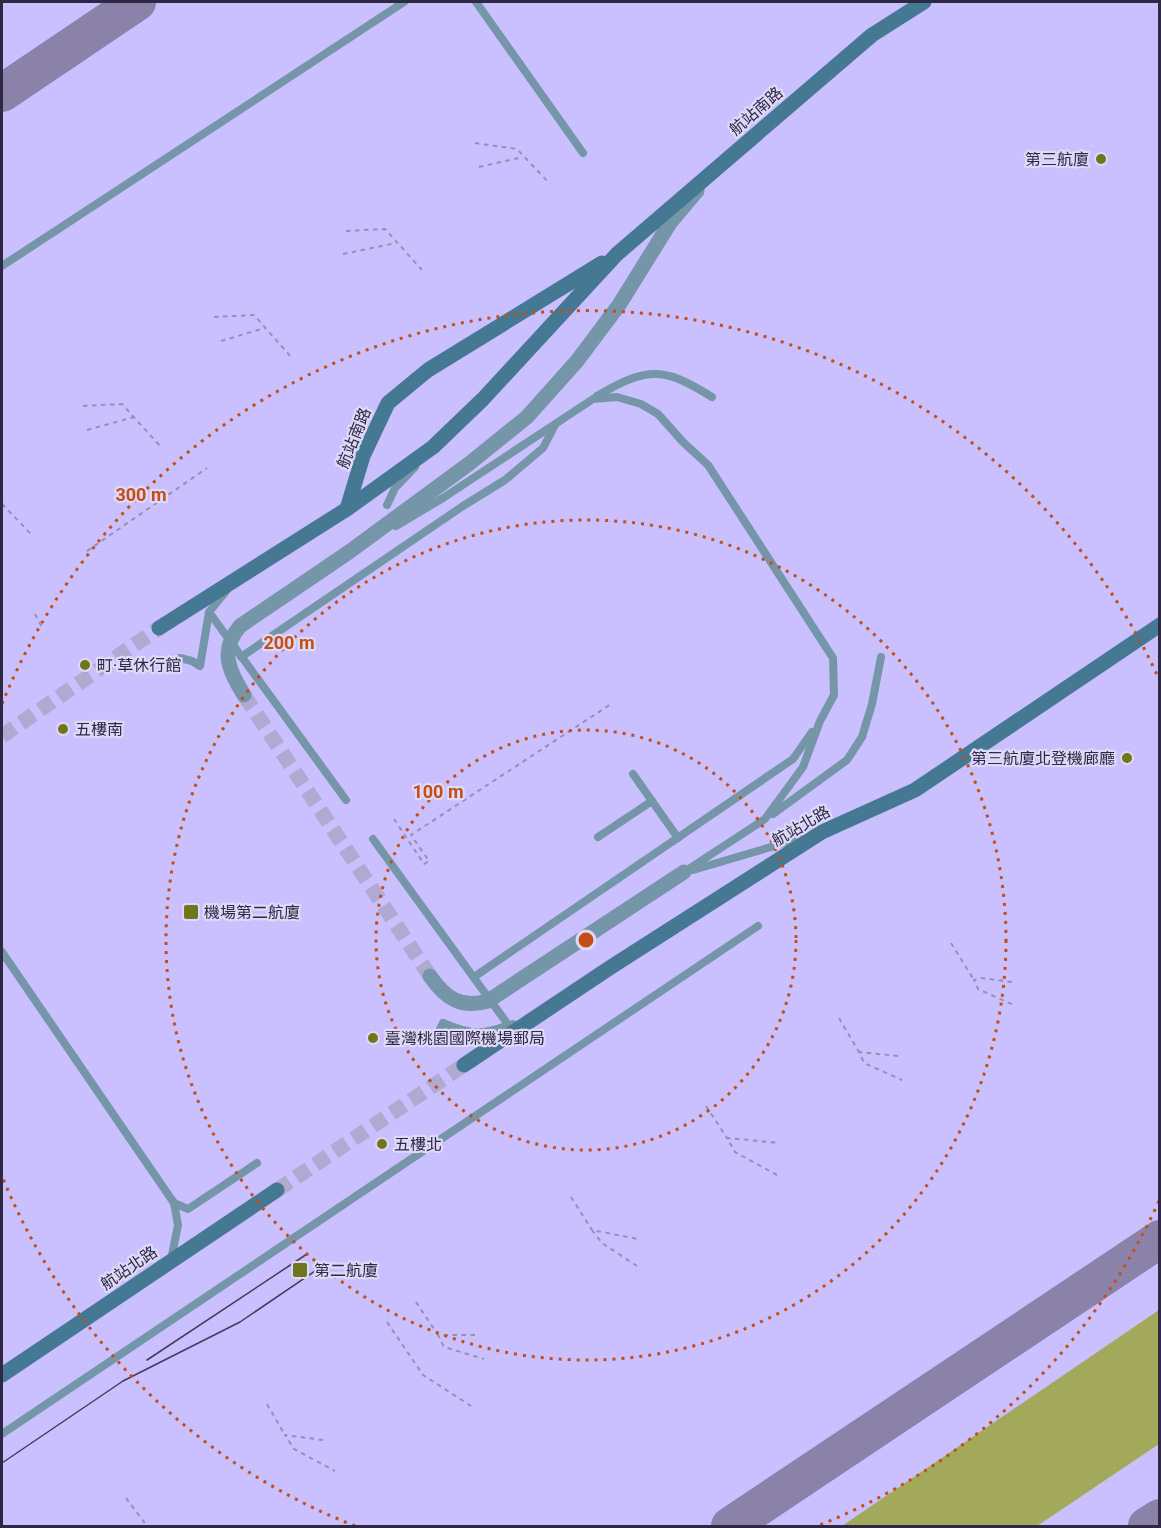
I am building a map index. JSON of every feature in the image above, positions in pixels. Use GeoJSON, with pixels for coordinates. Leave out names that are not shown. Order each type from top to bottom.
{"type":"FeatureCollection","features":[{"type":"Feature","properties":{"kind":"street","name":"航站南路"},"geometry":{"type":"LineString","coordinates":[[159,628],[347,508],[433,447],[483,399],[617,254],[872,35],[924,2]]}},
{"type":"Feature","properties":{"kind":"street"},"geometry":{"type":"LineString","coordinates":[[244,695],[231,675],[228,661],[228,647],[233,634],[240,626],[438,494],[527,417],[577,360],[619,305],[670,223],[715,170]]}},
{"type":"Feature","properties":{"kind":"street","name":"航站南路"},"geometry":{"type":"LineString","coordinates":[[347,508],[363,456],[388,403],[428,370],[617,254]]}},
{"type":"Feature","properties":{"kind":"street","name":"航站北路"},"geometry":{"type":"LineString","coordinates":[[464,1065],[822,832],[915,790],[1160,625]]}},
{"type":"Feature","properties":{"kind":"street"},"geometry":{"type":"LineString","coordinates":[[430,976],[438,987],[463,1004],[488,1001],[684,872]]}},
{"type":"Feature","properties":{"kind":"street","name":"航站北路"},"geometry":{"type":"LineString","coordinates":[[2,1375],[277,1190]]}},
{"type":"Feature","properties":{"kind":"lane"},"geometry":{"type":"LineString","coordinates":[[2,266],[404,2]]}},
{"type":"Feature","properties":{"kind":"lane"},"geometry":{"type":"LineString","coordinates":[[476,2],[583,153]]}},
{"type":"Feature","properties":{"kind":"lane"},"geometry":{"type":"LineString","coordinates":[[438,494],[621,382],[649,374],[669,374],[712,397]]}},
{"type":"Feature","properties":{"kind":"lane"},"geometry":{"type":"LineString","coordinates":[[474,977],[794,759],[820,721],[834,695],[833,658],[708,465],[682,442],[658,414],[641,404],[617,397],[593,399]]}},
{"type":"Feature","properties":{"kind":"lane"},"geometry":{"type":"LineString","coordinates":[[241,657],[505,480],[543,448],[556,422]]}},
{"type":"Feature","properties":{"kind":"lane"},"geometry":{"type":"LineString","coordinates":[[387,505],[395,488],[433,447]]}},
{"type":"Feature","properties":{"kind":"lane"},"geometry":{"type":"LineString","coordinates":[[180,658],[200,666],[209,612],[238,576]]}},
{"type":"Feature","properties":{"kind":"lane"},"geometry":{"type":"LineString","coordinates":[[209,612],[346,800]]}},
{"type":"Feature","properties":{"kind":"lane"},"geometry":{"type":"LineString","coordinates":[[684,872],[765,819],[846,760],[862,737],[872,704],[881,657]]}},
{"type":"Feature","properties":{"kind":"lane"},"geometry":{"type":"LineString","coordinates":[[765,819],[802,767],[820,721]]}},
{"type":"Feature","properties":{"kind":"lane"},"geometry":{"type":"LineString","coordinates":[[633,774],[678,838]]}},
{"type":"Feature","properties":{"kind":"lane"},"geometry":{"type":"LineString","coordinates":[[598,837],[652,801]]}},
{"type":"Feature","properties":{"kind":"lane"},"geometry":{"type":"LineString","coordinates":[[684,872],[822,832]]}},
{"type":"Feature","properties":{"kind":"lane"},"geometry":{"type":"LineString","coordinates":[[373,839],[509,1026]]}},
{"type":"Feature","properties":{"kind":"lane"},"geometry":{"type":"LineString","coordinates":[[2,1434],[758,926]]}},
{"type":"Feature","properties":{"kind":"lane"},"geometry":{"type":"LineString","coordinates":[[2,952],[174,1203],[178,1225],[171,1262]]}},
{"type":"Feature","properties":{"kind":"lane"},"geometry":{"type":"LineString","coordinates":[[442,1026],[486,1034],[538,1015]]}},
{"type":"Feature","properties":{"kind":"lane"},"geometry":{"type":"LineString","coordinates":[[174,1203],[188,1209],[257,1163]]}},
{"type":"Feature","properties":{"kind":"path"},"geometry":{"type":"LineString","coordinates":[[475,143],[517,148],[550,184]]}},
{"type":"Feature","properties":{"kind":"path"},"geometry":{"type":"LineString","coordinates":[[479,167],[524,157]]}},
{"type":"Feature","properties":{"kind":"path"},"geometry":{"type":"LineString","coordinates":[[346,231],[385,229],[422,270]]}},
{"type":"Feature","properties":{"kind":"path"},"geometry":{"type":"LineString","coordinates":[[343,254],[397,243]]}},
{"type":"Feature","properties":{"kind":"path"},"geometry":{"type":"LineString","coordinates":[[214,317],[254,315],[292,358]]}},
{"type":"Feature","properties":{"kind":"path"},"geometry":{"type":"LineString","coordinates":[[221,341],[265,328]]}},
{"type":"Feature","properties":{"kind":"path"},"geometry":{"type":"LineString","coordinates":[[83,406],[122,404],[161,447]]}},
{"type":"Feature","properties":{"kind":"path"},"geometry":{"type":"LineString","coordinates":[[87,430],[135,417]]}},
{"type":"Feature","properties":{"kind":"path"},"geometry":{"type":"LineString","coordinates":[[87,551],[207,468]]}},
{"type":"Feature","properties":{"kind":"path"},"geometry":{"type":"LineString","coordinates":[[2,506],[31,534]]}},
{"type":"Feature","properties":{"kind":"path"},"geometry":{"type":"LineString","coordinates":[[35,614],[43,629]]}},
{"type":"Feature","properties":{"kind":"path"},"geometry":{"type":"LineString","coordinates":[[394,819],[424,864],[429,861],[411,835],[611,704]]}},
{"type":"Feature","properties":{"kind":"path"},"geometry":{"type":"LineString","coordinates":[[951,943],[978,989],[1016,1006]]}},
{"type":"Feature","properties":{"kind":"path"},"geometry":{"type":"LineString","coordinates":[[974,980],[981,978],[1012,982]]}},
{"type":"Feature","properties":{"kind":"path"},"geometry":{"type":"LineString","coordinates":[[839,1018],[864,1063],[902,1080]]}},
{"type":"Feature","properties":{"kind":"path"},"geometry":{"type":"LineString","coordinates":[[859,1052],[898,1056]]}},
{"type":"Feature","properties":{"kind":"path"},"geometry":{"type":"LineString","coordinates":[[706,1106],[735,1152],[777,1175]]}},
{"type":"Feature","properties":{"kind":"path"},"geometry":{"type":"LineString","coordinates":[[727,1138],[780,1143]]}},
{"type":"Feature","properties":{"kind":"path"},"geometry":{"type":"LineString","coordinates":[[571,1197],[602,1244],[637,1266]]}},
{"type":"Feature","properties":{"kind":"path"},"geometry":{"type":"LineString","coordinates":[[592,1230],[638,1239]]}},
{"type":"Feature","properties":{"kind":"path"},"geometry":{"type":"LineString","coordinates":[[416,1302],[444,1347],[484,1359]]}},
{"type":"Feature","properties":{"kind":"path"},"geometry":{"type":"LineString","coordinates":[[387,1322],[423,1375],[471,1406]]}},
{"type":"Feature","properties":{"kind":"path"},"geometry":{"type":"LineString","coordinates":[[438,1335],[475,1335]]}},
{"type":"Feature","properties":{"kind":"path"},"geometry":{"type":"LineString","coordinates":[[267,1404],[294,1449],[335,1472]]}},
{"type":"Feature","properties":{"kind":"path"},"geometry":{"type":"LineString","coordinates":[[285,1435],[323,1440]]}},
{"type":"Feature","properties":{"kind":"path"},"geometry":{"type":"LineString","coordinates":[[126,1498],[147,1527]]}},
{"type":"Feature","properties":{"kind":"shaded area"},"geometry":{"type":"Polygon","coordinates":[[[2,2],[1159,2],[1159,1526],[2,1526],[2,2]]]}},
{"type":"Feature","properties":{"kind":"green space"},"geometry":{"type":"Polygon","coordinates":[[[1159,1310],[1159,1444],[1037,1526],[842,1526],[1159,1310]]]}},
{"type":"Feature","properties":{"kind":"taxiway"},"geometry":{"type":"LineString","coordinates":[[2,93],[137,2]]}},
{"type":"Feature","properties":{"kind":"taxiway"},"geometry":{"type":"LineString","coordinates":[[730,1526],[1160,1239]]}},
{"type":"Feature","properties":{"kind":"taxiway"},"geometry":{"type":"LineString","coordinates":[[1147,1526],[1160,1518]]}},
{"type":"Feature","properties":{"kind":"tunnel"},"geometry":{"type":"LineString","coordinates":[[2,736],[159,628]]}},
{"type":"Feature","properties":{"kind":"tunnel"},"geometry":{"type":"LineString","coordinates":[[244,695],[430,976]]}},
{"type":"Feature","properties":{"kind":"tunnel"},"geometry":{"type":"LineString","coordinates":[[277,1190],[464,1065]]}},
{"type":"Feature","properties":{"kind":"tram line"},"geometry":{"type":"LineString","coordinates":[[147,1360],[307,1254]]}},
{"type":"Feature","properties":{"kind":"tram line"},"geometry":{"type":"LineString","coordinates":[[2,1463],[123,1381],[240,1322],[318,1269]]}},
{"type":"Feature","properties":{"kind":"place","name":"第三航廈"},"geometry":{"type":"Point","coordinates":[1101,159]}},
{"type":"Feature","properties":{"kind":"place","name":"町·草休行館"},"geometry":{"type":"Point","coordinates":[85,665]}},
{"type":"Feature","properties":{"kind":"place","name":"五樓南"},"geometry":{"type":"Point","coordinates":[63,729]}},
{"type":"Feature","properties":{"kind":"place","name":"第三航廈北登機廊廳"},"geometry":{"type":"Point","coordinates":[1127,758]}},
{"type":"Feature","properties":{"kind":"place","name":"機場第二航廈"},"geometry":{"type":"Point","coordinates":[191,912]}},
{"type":"Feature","properties":{"kind":"place","name":"臺灣桃園國際機場郵局"},"geometry":{"type":"Point","coordinates":[373,1038]}},
{"type":"Feature","properties":{"kind":"place","name":"五樓北"},"geometry":{"type":"Point","coordinates":[382,1144]}},
{"type":"Feature","properties":{"kind":"place","name":"第二航廈"},"geometry":{"type":"Point","coordinates":[300,1270]}}]}
